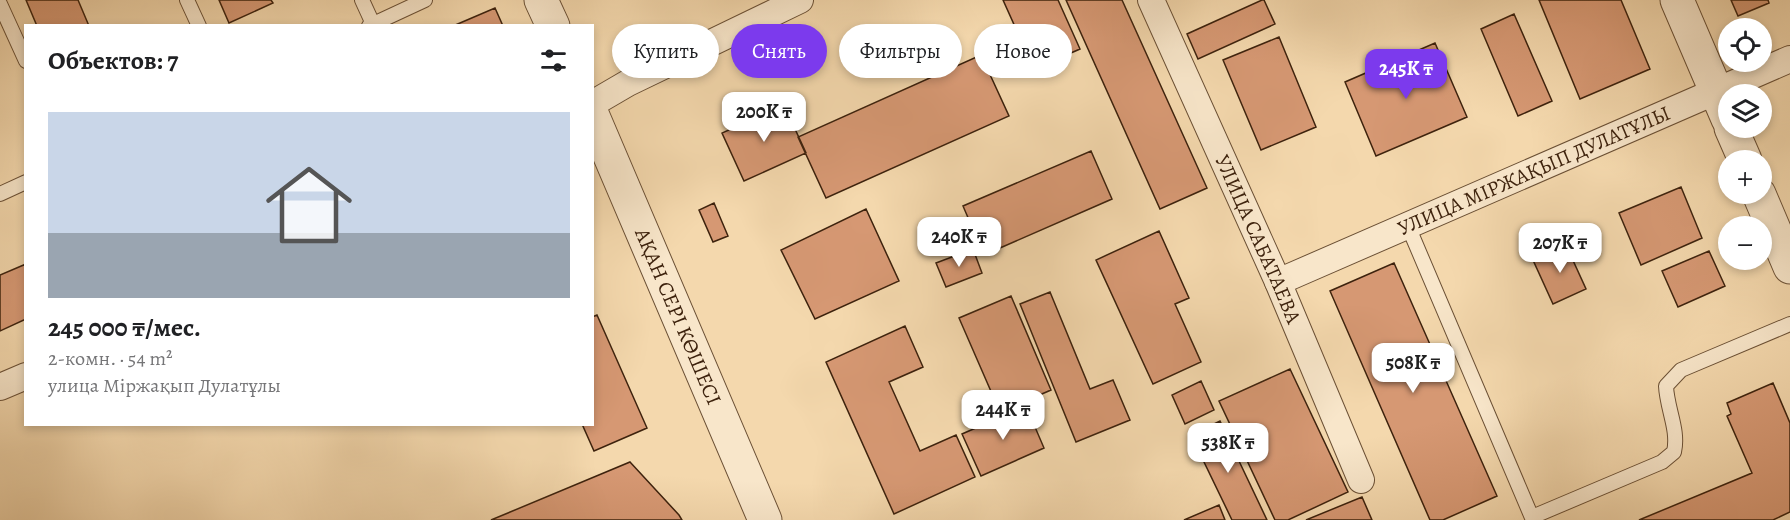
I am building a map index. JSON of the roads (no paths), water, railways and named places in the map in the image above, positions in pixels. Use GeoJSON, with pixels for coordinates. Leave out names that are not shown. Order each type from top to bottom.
{"type":"FeatureCollection","features":[{"type":"Feature","properties":{"kind":"street"},"geometry":{"type":"LineString","coordinates":[[541,0],[552,24]]}},
{"type":"Feature","properties":{"kind":"street"},"geometry":{"type":"LineString","coordinates":[[594,104],[628,83],[800,0]]}},
{"type":"Feature","properties":{"kind":"street","name":"УЛИЦА САБАТАЕВА"},"geometry":{"type":"LineString","coordinates":[[1151,0],[1278,282],[1361,480]]}},
{"type":"Feature","properties":{"kind":"street"},"geometry":{"type":"LineString","coordinates":[[1677,0],[1718,97]]}},
{"type":"Feature","properties":{"kind":"street","name":"УЛИЦА МІРЖАҚЫП ДУЛАТҰЛЫ"},"geometry":{"type":"LineString","coordinates":[[1754,84],[1790,59]]}},
{"type":"Feature","properties":{"kind":"street","name":"УЛИЦА МІРЖАҚЫП ДУЛАТҰЛЫ"},"geometry":{"type":"LineString","coordinates":[[1278,282],[1407,225],[1718,108]]}},
{"type":"Feature","properties":{"kind":"street","name":"АҚАН СЕРІ КӨШЕСІ"},"geometry":{"type":"LineString","coordinates":[[594,119],[765,520]]}},
{"type":"Feature","properties":{"kind":"street"},"geometry":{"type":"LineString","coordinates":[[1763,204],[1790,267]]}},
{"type":"Feature","properties":{"kind":"street"},"geometry":{"type":"LineString","coordinates":[[0,387],[24,377]]}},
{"type":"Feature","properties":{"kind":"lane"},"geometry":{"type":"LineString","coordinates":[[187,0],[198,24]]}},
{"type":"Feature","properties":{"kind":"lane"},"geometry":{"type":"LineString","coordinates":[[362,0],[371,24]]}},
{"type":"Feature","properties":{"kind":"lane"},"geometry":{"type":"LineString","coordinates":[[373,24],[425,0]]}},
{"type":"Feature","properties":{"kind":"lane"},"geometry":{"type":"LineString","coordinates":[[0,4],[24,57]]}},
{"type":"Feature","properties":{"kind":"lane"},"geometry":{"type":"LineString","coordinates":[[0,194],[24,183]]}},
{"type":"Feature","properties":{"kind":"lane"},"geometry":{"type":"LineString","coordinates":[[1407,225],[1532,519],[1662,462],[1674,452],[1677,438],[1667,401],[1666,386],[1681,370],[1790,324]]}}]}
